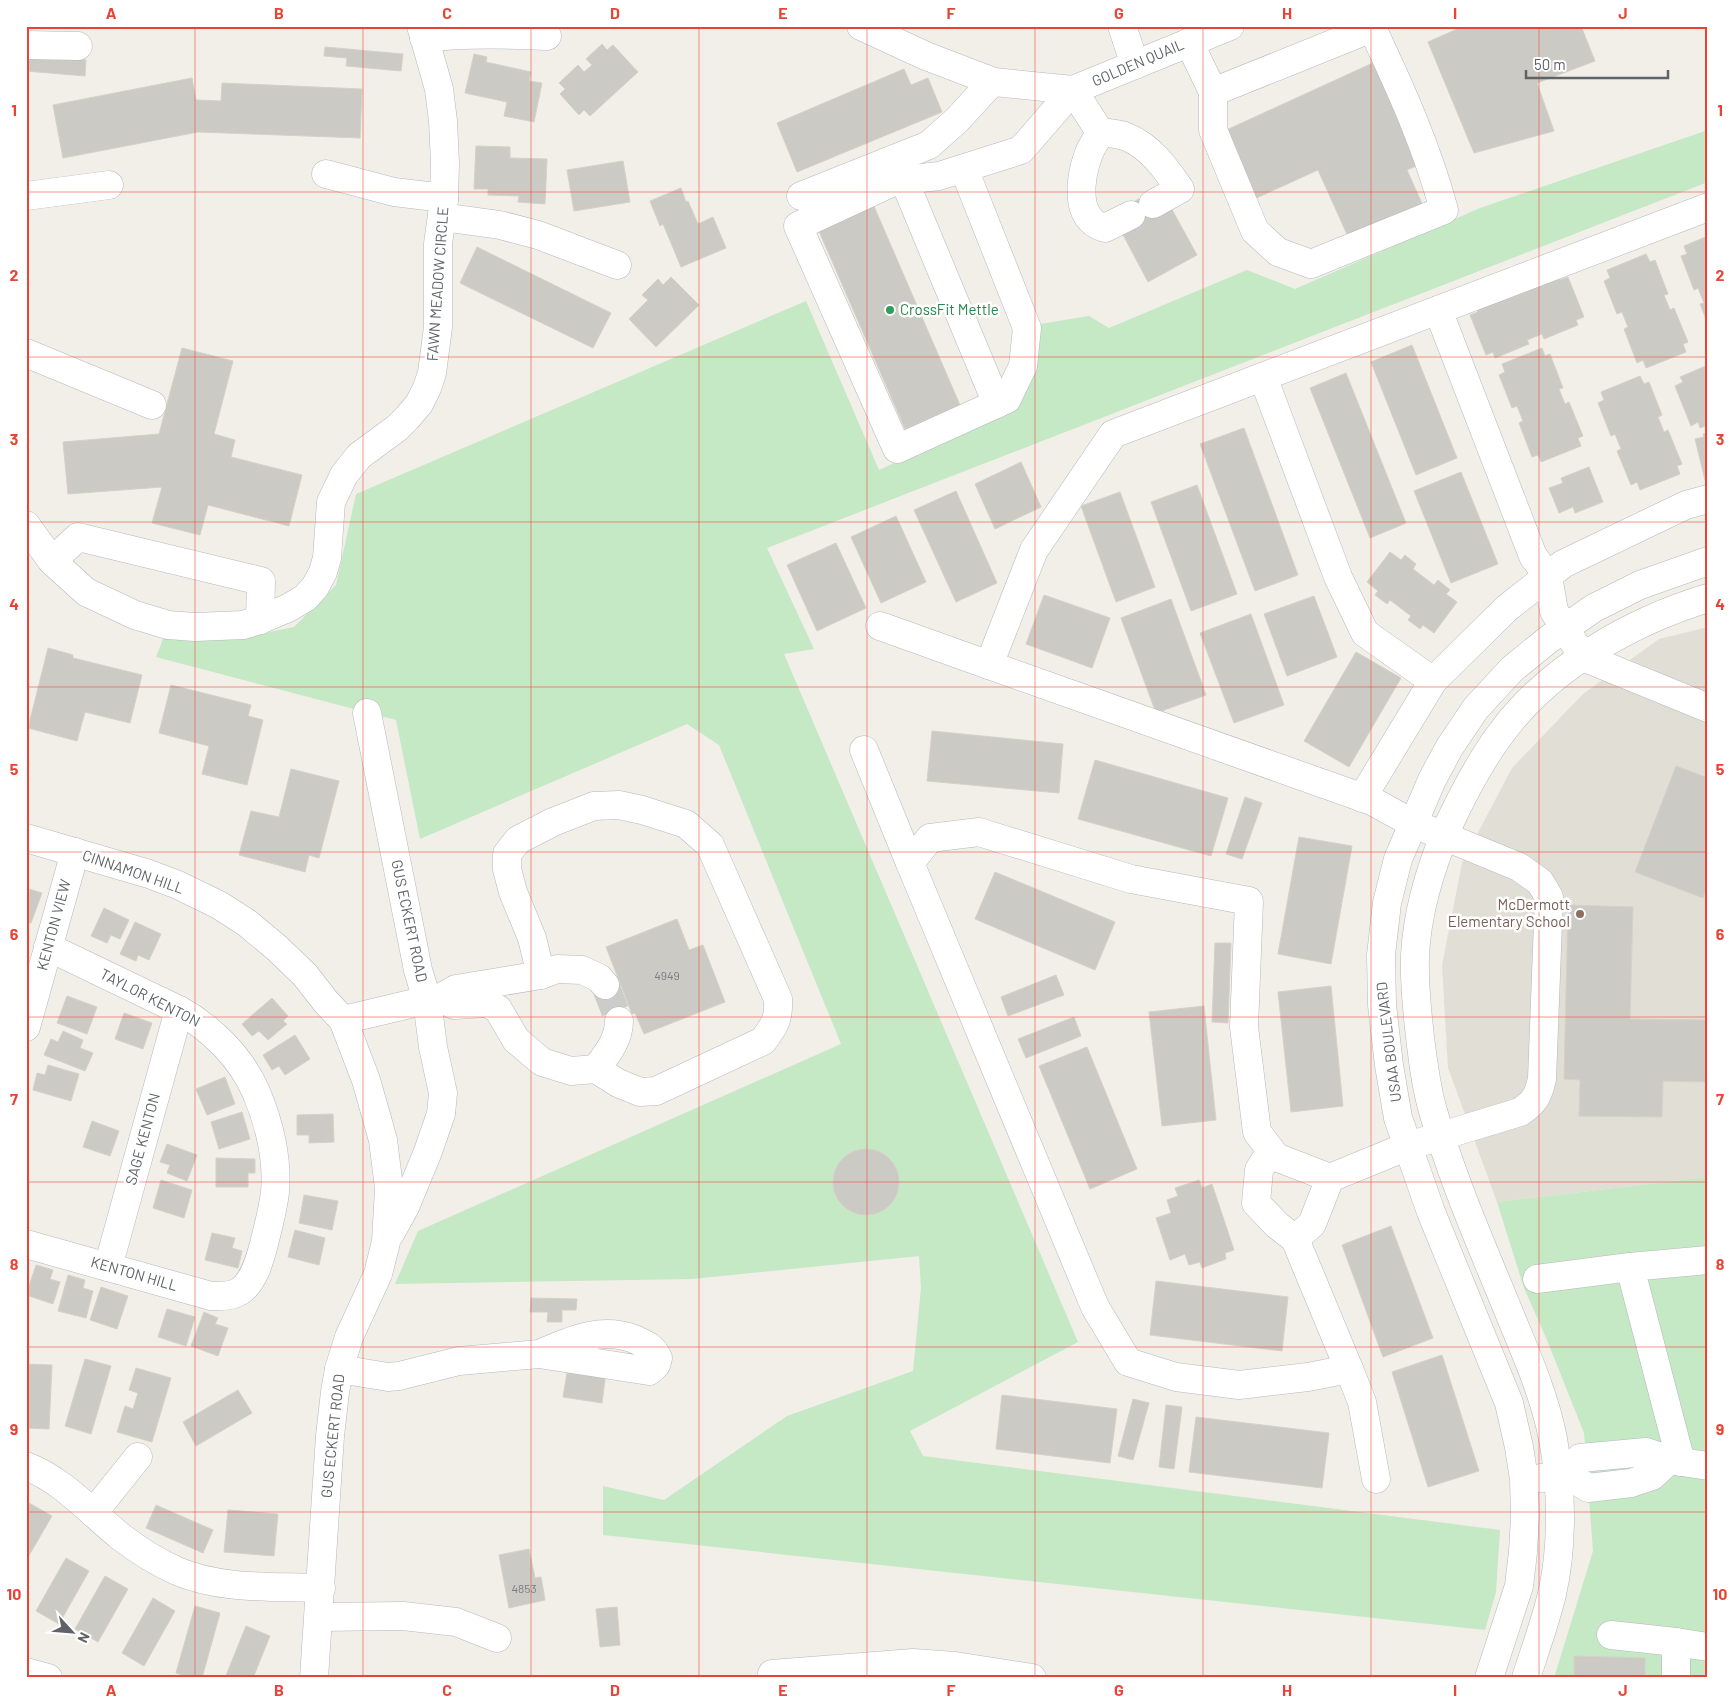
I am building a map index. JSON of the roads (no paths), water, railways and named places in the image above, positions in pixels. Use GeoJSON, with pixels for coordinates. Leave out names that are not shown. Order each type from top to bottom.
{"type":"FeatureCollection","features":[{"type":"Feature","properties":{"kind":"street"},"geometry":{"type":"LineString","coordinates":[[861,26],[926,56],[992,82],[1073,90]]}},
{"type":"Feature","properties":{"kind":"street"},"geometry":{"type":"LineString","coordinates":[[1122,26],[1136,64]]}},
{"type":"Feature","properties":{"kind":"street","name":"GOLDEN QUAIL"},"geometry":{"type":"LineString","coordinates":[[1073,90],[1230,26]]}},
{"type":"Feature","properties":{"kind":"street"},"geometry":{"type":"LineString","coordinates":[[1189,42],[1213,92],[1214,130],[1255,231],[1278,252],[1311,264],[1444,210],[1436,179],[1396,78],[1372,27],[1213,92]]}},
{"type":"Feature","properties":{"kind":"street"},"geometry":{"type":"LineString","coordinates":[[423,32],[547,36]]}},
{"type":"Feature","properties":{"kind":"street","name":"FAWN MEADOW CIRCLE"},"geometry":{"type":"LineString","coordinates":[[26,526],[52,561],[86,592],[136,615],[168,625],[195,627],[243,624],[260,620],[288,608],[305,598],[316,587],[327,558],[332,502],[344,475],[359,456],[397,428],[407,418],[419,404],[432,373],[438,326],[438,244],[443,208],[445,163],[439,89],[423,32]]}},
{"type":"Feature","properties":{"kind":"street"},"geometry":{"type":"LineString","coordinates":[[26,45],[78,46]]}},
{"type":"Feature","properties":{"kind":"street"},"geometry":{"type":"LineString","coordinates":[[801,196],[929,145],[957,120],[992,82]]}},
{"type":"Feature","properties":{"kind":"street"},"geometry":{"type":"LineString","coordinates":[[1073,90],[1100,132],[1126,136],[1145,146],[1165,168],[1180,189],[1105,228],[1096,226],[1087,218],[1082,204],[1084,176],[1089,153],[1100,132]]}},
{"type":"Feature","properties":{"kind":"street"},"geometry":{"type":"LineString","coordinates":[[964,169],[1027,328],[1023,366],[1007,399],[897,449],[798,226],[895,181],[939,176],[1021,150],[1073,90]]}},
{"type":"Feature","properties":{"kind":"street"},"geometry":{"type":"LineString","coordinates":[[326,174],[394,192],[500,225],[538,234],[617,265]]}},
{"type":"Feature","properties":{"kind":"street"},"geometry":{"type":"LineString","coordinates":[[904,180],[997,404]]}},
{"type":"Feature","properties":{"kind":"street"},"geometry":{"type":"LineString","coordinates":[[26,196],[109,185]]}},
{"type":"Feature","properties":{"kind":"street"},"geometry":{"type":"LineString","coordinates":[[989,665],[1034,550],[1113,434],[1708,207]]}},
{"type":"Feature","properties":{"kind":"street"},"geometry":{"type":"LineString","coordinates":[[1438,310],[1533,556],[1548,576],[1554,611],[1584,657],[1708,708]]}},
{"type":"Feature","properties":{"kind":"street"},"geometry":{"type":"LineString","coordinates":[[26,353],[152,405]]}},
{"type":"Feature","properties":{"kind":"street"},"geometry":{"type":"LineString","coordinates":[[1263,377],[1338,577],[1365,633],[1434,681]]}},
{"type":"Feature","properties":{"kind":"street"},"geometry":{"type":"LineString","coordinates":[[1362,798],[1434,681],[1507,608],[1563,564],[1678,509],[1708,500]]}},
{"type":"Feature","properties":{"kind":"street"},"geometry":{"type":"LineString","coordinates":[[52,561],[78,538],[261,582],[260,620]]}},
{"type":"Feature","properties":{"kind":"street","name":"USAA BOULEVARD"},"geometry":{"type":"LineString","coordinates":[[1490,1678],[1519,1586],[1525,1516],[1524,1480],[1509,1403],[1431,1212],[1398,1118],[1382,1005],[1380,955],[1387,903],[1398,859],[1412,823],[1436,772],[1449,748],[1476,708],[1512,669],[1549,639],[1594,608],[1640,585],[1708,561]]}},
{"type":"Feature","properties":{"kind":"street","name":"USAA BOULEVARD"},"geometry":{"type":"LineString","coordinates":[[1526,1678],[1552,1593],[1563,1477],[1542,1393],[1463,1200],[1432,1108],[1423,1060],[1416,1002],[1415,956],[1421,909],[1431,870],[1462,795],[1503,730],[1536,694],[1611,638],[1654,617],[1708,598]]}},
{"type":"Feature","properties":{"kind":"street"},"geometry":{"type":"LineString","coordinates":[[880,626],[1372,801],[1412,823],[1519,867],[1540,882],[1548,897],[1542,1079],[1538,1093],[1531,1104],[1520,1112],[1408,1146],[1330,1178],[1276,1157],[1257,1132],[1244,1027],[1249,901],[1131,879],[979,832],[930,838],[910,863]]}},
{"type":"Feature","properties":{"kind":"street","name":"GUS ECKERT ROAD"},"geometry":{"type":"LineString","coordinates":[[314,1678],[330,1436],[339,1369],[349,1337],[378,1274],[386,1242],[389,1188],[383,1140],[366,1080],[342,1020],[433,999],[418,970],[367,713]]}},
{"type":"Feature","properties":{"kind":"street"},"geometry":{"type":"LineString","coordinates":[[864,750],[1095,1307],[1128,1362],[1176,1376],[1239,1385],[1308,1377],[1350,1369]]}},
{"type":"Feature","properties":{"kind":"street"},"geometry":{"type":"LineString","coordinates":[[433,999],[454,1005],[488,1003],[498,1009],[516,1040],[542,1062],[571,1072],[596,1070],[618,1083],[640,1092],[656,1091],[763,1041],[775,1026],[778,1012],[778,999],[710,845],[686,824],[619,804],[594,806],[554,822],[518,840],[508,854],[507,869],[513,892],[532,938],[541,974]]}},
{"type":"Feature","properties":{"kind":"street","name":"CINNAMON HILL"},"geometry":{"type":"LineString","coordinates":[[26,838],[149,874],[178,885],[219,905],[247,923],[277,948],[305,975],[342,1020]]}},
{"type":"Feature","properties":{"kind":"street","name":"KENTON VIEW"},"geometry":{"type":"LineString","coordinates":[[26,1026],[74,852]]}},
{"type":"Feature","properties":{"kind":"street","name":"TAYLOR KENTON"},"geometry":{"type":"LineString","coordinates":[[48,947],[196,1020],[214,1034],[239,1063],[256,1090],[267,1120],[274,1162],[275,1191],[272,1212],[261,1255],[252,1278],[241,1290]]}},
{"type":"Feature","properties":{"kind":"street"},"geometry":{"type":"LineString","coordinates":[[433,999],[456,989],[541,974],[557,969],[582,970],[599,978],[605,985]]}},
{"type":"Feature","properties":{"kind":"street"},"geometry":{"type":"LineString","coordinates":[[386,1242],[405,1207],[441,1114],[443,1093],[433,1047],[433,999]]}},
{"type":"Feature","properties":{"kind":"street","name":"SAGE KENTON"},"geometry":{"type":"LineString","coordinates":[[108,1267],[179,1010]]}},
{"type":"Feature","properties":{"kind":"street"},"geometry":{"type":"LineString","coordinates":[[596,1070],[611,1050],[619,1032],[618,1021]]}},
{"type":"Feature","properties":{"kind":"street"},"geometry":{"type":"LineString","coordinates":[[1272,1151],[1259,1170],[1256,1203],[1277,1225],[1294,1239],[1350,1369],[1362,1402],[1376,1479]]}},
{"type":"Feature","properties":{"kind":"street"},"geometry":{"type":"LineString","coordinates":[[1294,1239],[1312,1224],[1330,1178]]}},
{"type":"Feature","properties":{"kind":"street","name":"KENTON HILL"},"geometry":{"type":"LineString","coordinates":[[26,1244],[211,1296],[228,1296],[241,1290]]}},
{"type":"Feature","properties":{"kind":"street"},"geometry":{"type":"LineString","coordinates":[[1537,1279],[1630,1267],[1708,1260]]}},
{"type":"Feature","properties":{"kind":"street"},"geometry":{"type":"LineString","coordinates":[[1630,1267],[1675,1461]]}},
{"type":"Feature","properties":{"kind":"street"},"geometry":{"type":"LineString","coordinates":[[339,1369],[394,1377],[459,1361],[539,1354]]}},
{"type":"Feature","properties":{"kind":"street"},"geometry":{"type":"LineString","coordinates":[[1563,1477],[1580,1458],[1627,1453],[1646,1452],[1675,1461],[1708,1466]]}},
{"type":"Feature","properties":{"kind":"street"},"geometry":{"type":"LineString","coordinates":[[1627,1453],[1631,1483]]}},
{"type":"Feature","properties":{"kind":"street"},"geometry":{"type":"LineString","coordinates":[[93,1513],[138,1457]]}},
{"type":"Feature","properties":{"kind":"street"},"geometry":{"type":"LineString","coordinates":[[1524,1480],[1563,1477],[1588,1488],[1631,1483],[1652,1476],[1675,1461]]}},
{"type":"Feature","properties":{"kind":"street"},"geometry":{"type":"LineString","coordinates":[[26,1466],[53,1480],[122,1537],[149,1556],[177,1571],[204,1580],[235,1584],[321,1588]]}},
{"type":"Feature","properties":{"kind":"street"},"geometry":{"type":"LineString","coordinates":[[1521,1567],[1555,1573]]}},
{"type":"Feature","properties":{"kind":"street"},"geometry":{"type":"LineString","coordinates":[[319,1617],[403,1616],[456,1622],[497,1638]]}},
{"type":"Feature","properties":{"kind":"street"},"geometry":{"type":"LineString","coordinates":[[1610,1635],[1708,1647]]}},
{"type":"Feature","properties":{"kind":"street"},"geometry":{"type":"LineString","coordinates":[[1676,1642],[1676,1678]]}},
{"type":"Feature","properties":{"kind":"street"},"geometry":{"type":"LineString","coordinates":[[772,1674],[913,1663],[954,1666],[1032,1678]]}},
{"type":"Feature","properties":{"kind":"street"},"geometry":{"type":"LineString","coordinates":[[26,1672],[48,1678]]}},
{"type":"Feature","properties":{"kind":"tunnel"},"geometry":{"type":"LineString","coordinates":[[605,985],[619,1021]]}},
{"type":"Feature","properties":{"kind":"place","name":"CrossFit Mettle"},"geometry":{"type":"Point","coordinates":[890,310]}},
{"type":"Feature","properties":{"kind":"place","name":"McDermott Elementary School"},"geometry":{"type":"Point","coordinates":[1580,914]}}]}
